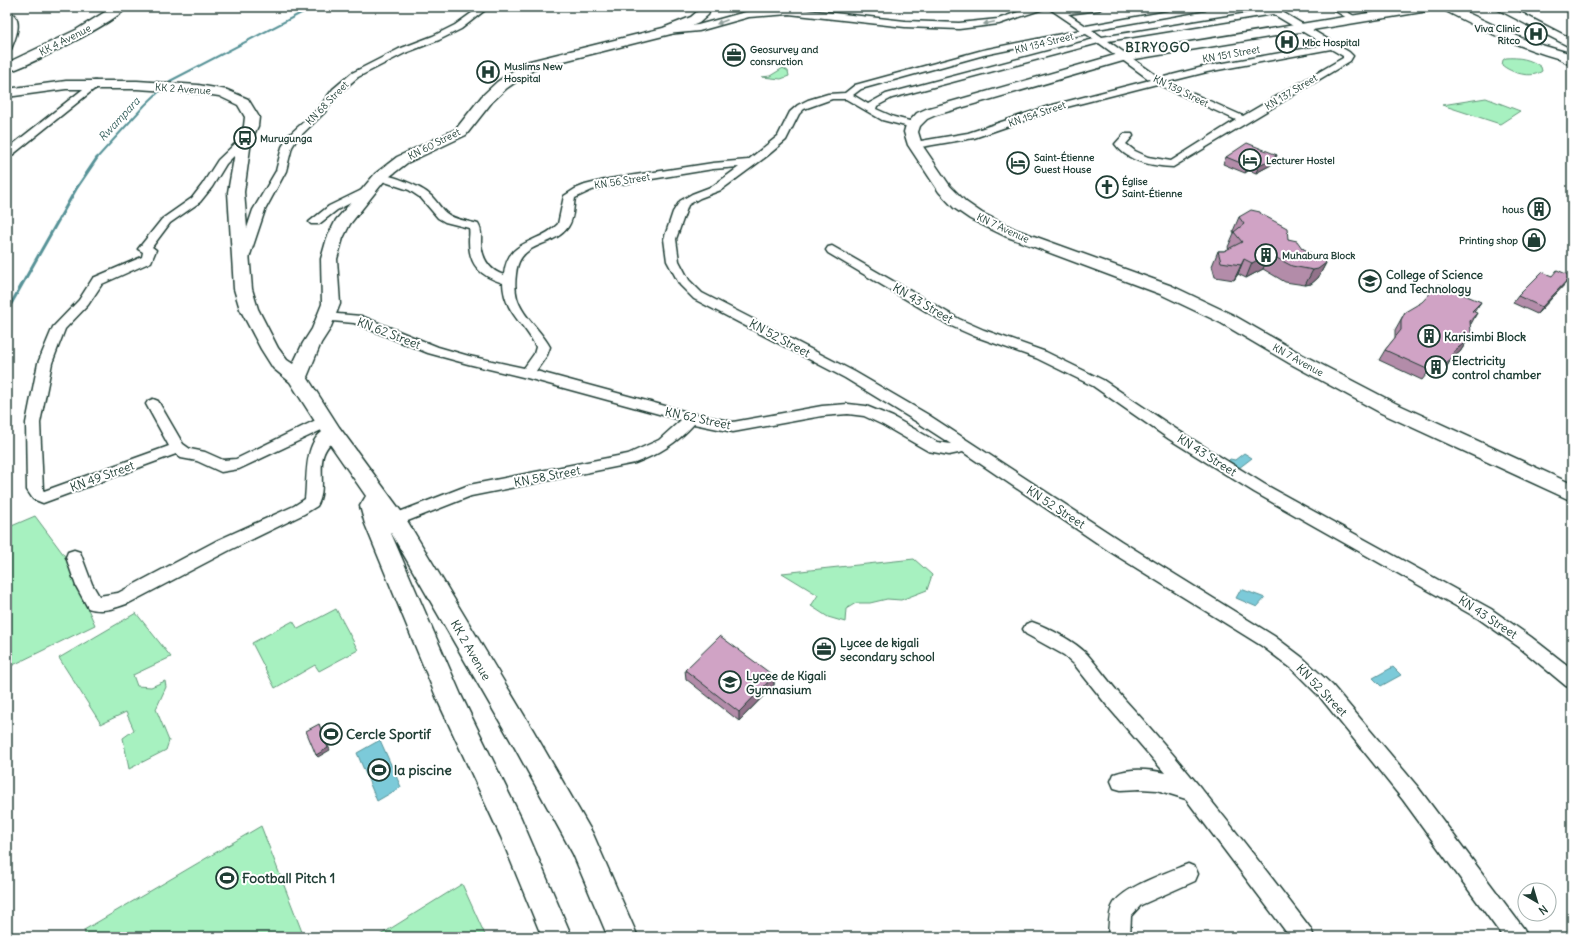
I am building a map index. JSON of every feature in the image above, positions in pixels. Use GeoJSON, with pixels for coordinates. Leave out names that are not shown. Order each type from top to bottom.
{"type":"FeatureCollection","features":[{"type":"Feature","properties":{"kind":"main road","name":"KK 4 Avenue"},"geometry":{"type":"LineString","coordinates":[[7,68],[70,39],[121,7]]}},
{"type":"Feature","properties":{"kind":"main road","name":"KN 60 Street"},"geometry":{"type":"LineString","coordinates":[[301,367],[329,311],[329,259],[334,238],[342,223],[380,177],[407,157],[461,132],[487,99],[502,85],[531,65],[667,31],[694,20],[704,12],[705,7]]}},
{"type":"Feature","properties":{"kind":"main road"},"geometry":{"type":"LineString","coordinates":[[912,125],[922,116],[943,108],[1122,56],[1301,28],[1397,9],[1428,7]]}},
{"type":"Feature","properties":{"kind":"main road"},"geometry":{"type":"LineString","coordinates":[[1446,7],[1505,37],[1566,57],[1570,48],[1570,43],[1501,7]]}},
{"type":"Feature","properties":{"kind":"main road","name":"KK 2 Avenue"},"geometry":{"type":"LineString","coordinates":[[7,93],[47,87],[95,84],[138,85],[151,87],[192,88],[222,93],[243,102],[252,117],[251,126],[244,141],[236,192],[243,289],[249,309],[270,349],[280,364],[301,367],[328,427],[395,520],[524,739],[583,844],[623,937]]}},
{"type":"Feature","properties":{"kind":"main road","name":"KN 7 Avenue"},"geometry":{"type":"LineString","coordinates":[[912,125],[911,132],[915,145],[945,191],[960,205],[985,220],[1011,233],[1166,290],[1227,319],[1296,359],[1388,408],[1572,493]]}},
{"type":"Feature","properties":{"kind":"main road"},"geometry":{"type":"LineString","coordinates":[[378,496],[371,506],[376,524],[450,699],[511,828],[557,937]]}},
{"type":"Feature","properties":{"kind":"street"},"geometry":{"type":"LineString","coordinates":[[7,8],[14,7]]}},
{"type":"Feature","properties":{"kind":"street","name":"KN 68 Street"},"geometry":{"type":"LineString","coordinates":[[241,265],[259,210],[281,170],[286,147],[293,137],[321,111],[336,91],[355,75],[402,51],[436,38],[458,27],[485,7]]}},
{"type":"Feature","properties":{"kind":"street"},"geometry":{"type":"LineString","coordinates":[[667,31],[700,28],[749,14],[789,10],[905,24],[959,26],[985,24],[1040,7]]}},
{"type":"Feature","properties":{"kind":"street","name":"KN 139 Street"},"geometry":{"type":"LineString","coordinates":[[1051,7],[1101,40],[1158,81],[1244,120]]}},
{"type":"Feature","properties":{"kind":"street"},"geometry":{"type":"LineString","coordinates":[[1060,13],[1099,7]]}},
{"type":"Feature","properties":{"kind":"street"},"geometry":{"type":"LineString","coordinates":[[912,125],[891,120],[848,96],[850,92],[858,87],[983,53],[1086,30],[1205,7]]}},
{"type":"Feature","properties":{"kind":"street"},"geometry":{"type":"LineString","coordinates":[[1333,7],[1355,18]]}},
{"type":"Feature","properties":{"kind":"street","name":"KN 137 Street"},"geometry":{"type":"LineString","coordinates":[[1128,136],[1120,144],[1133,155],[1139,158],[1173,164],[1295,88],[1346,59],[1348,56],[1271,9]]}},
{"type":"Feature","properties":{"kind":"street","name":"KN 134 Street"},"geometry":{"type":"LineString","coordinates":[[871,110],[873,104],[879,100],[905,91],[1101,40],[1271,9]]}},
{"type":"Feature","properties":{"kind":"street"},"geometry":{"type":"LineString","coordinates":[[7,14],[14,20],[7,49]]}},
{"type":"Feature","properties":{"kind":"street","name":"KN 151 Street"},"geometry":{"type":"LineString","coordinates":[[1158,81],[1207,69],[1333,46]]}},
{"type":"Feature","properties":{"kind":"street"},"geometry":{"type":"LineString","coordinates":[[1566,57],[1572,63]]}},
{"type":"Feature","properties":{"kind":"street","name":"KN 154 Street"},"geometry":{"type":"LineString","coordinates":[[915,145],[956,139],[986,132],[1052,108],[1158,81]]}},
{"type":"Feature","properties":{"kind":"street"},"geometry":{"type":"LineString","coordinates":[[7,154],[95,84]]}},
{"type":"Feature","properties":{"kind":"street","name":"KN 52 Street"},"geometry":{"type":"LineString","coordinates":[[848,96],[839,95],[818,99],[801,107],[795,112],[782,138],[718,188],[696,196],[684,203],[679,212],[670,239],[673,261],[684,282],[698,296],[850,375],[922,418],[1115,546],[1268,641],[1298,663],[1326,691],[1410,793],[1516,937]]}},
{"type":"Feature","properties":{"kind":"street","name":"KN 49 Street"},"geometry":{"type":"LineString","coordinates":[[178,448],[43,497],[38,495],[35,490],[33,423],[45,363],[59,326],[84,302],[97,281],[147,259],[147,250],[166,221],[196,200],[207,187],[222,162],[244,141]]}},
{"type":"Feature","properties":{"kind":"street","name":"KN 56 Street"},"geometry":{"type":"LineString","coordinates":[[527,373],[540,355],[543,347],[540,340],[512,300],[509,281],[512,262],[519,251],[535,241],[557,231],[563,225],[570,196],[587,187],[600,184],[656,176],[712,165],[751,163]]}},
{"type":"Feature","properties":{"kind":"street"},"geometry":{"type":"LineString","coordinates":[[380,177],[413,188],[425,196],[442,216],[449,220],[474,226],[476,231],[475,241],[479,260],[484,269],[488,273],[509,281]]}},
{"type":"Feature","properties":{"kind":"street"},"geometry":{"type":"LineString","coordinates":[[315,222],[333,208],[368,190]]}},
{"type":"Feature","properties":{"kind":"street","name":"KN 43 Street"},"geometry":{"type":"LineString","coordinates":[[832,250],[954,322],[979,333],[1041,355],[1098,383],[1174,435],[1259,488],[1485,614],[1526,642],[1572,680]]}},
{"type":"Feature","properties":{"kind":"street","name":"KN 62 Street"},"geometry":{"type":"LineString","coordinates":[[329,311],[356,319],[433,350],[468,360],[527,373],[691,418],[733,427],[822,411],[848,409],[866,411],[933,447],[949,450],[964,447]]}},
{"type":"Feature","properties":{"kind":"street"},"geometry":{"type":"LineString","coordinates":[[153,404],[178,448],[186,454],[200,456],[221,466],[239,464],[328,427]]}},
{"type":"Feature","properties":{"kind":"street","name":"KN 58 Street"},"geometry":{"type":"LineString","coordinates":[[395,520],[469,491],[636,457],[654,451],[677,434],[691,418]]}},
{"type":"Feature","properties":{"kind":"street"},"geometry":{"type":"LineString","coordinates":[[74,556],[84,586],[94,603],[111,602],[123,598],[224,545],[299,510],[312,502],[314,494],[314,459],[328,427]]}},
{"type":"Feature","properties":{"kind":"street"},"geometry":{"type":"LineString","coordinates":[[1032,629],[1070,650],[1080,659],[1193,792],[1252,867],[1304,937]]}},
{"type":"Feature","properties":{"kind":"street"},"geometry":{"type":"LineString","coordinates":[[1121,781],[1141,778],[1168,781],[1193,792]]}},
{"type":"Feature","properties":{"kind":"street"},"geometry":{"type":"LineString","coordinates":[[1119,937],[1121,911],[1134,898],[1188,874]]}},
{"type":"Feature","properties":{"kind":"green space"},"geometry":{"type":"Polygon","coordinates":[[[1506,58],[1520,58],[1529,60],[1541,67],[1542,71],[1533,75],[1516,73],[1502,65],[1503,60],[1506,58]]]}},
{"type":"Feature","properties":{"kind":"green space"},"geometry":{"type":"Polygon","coordinates":[[[783,68],[788,71],[789,76],[781,79],[762,77],[770,76],[783,68]]]}},
{"type":"Feature","properties":{"kind":"green space"},"geometry":{"type":"Polygon","coordinates":[[[1486,98],[1520,111],[1500,124],[1442,105],[1486,98]]]}},
{"type":"Feature","properties":{"kind":"green space"},"geometry":{"type":"Polygon","coordinates":[[[35,516],[64,555],[95,625],[7,668],[7,528],[35,516]]]}},
{"type":"Feature","properties":{"kind":"green space"},"geometry":{"type":"Polygon","coordinates":[[[914,559],[932,575],[927,590],[901,600],[887,599],[870,603],[856,603],[846,609],[845,622],[828,617],[811,606],[818,595],[782,573],[914,559]]]}},
{"type":"Feature","properties":{"kind":"green space"},"geometry":{"type":"Polygon","coordinates":[[[336,609],[358,650],[319,671],[315,665],[275,688],[252,643],[293,621],[298,629],[336,609]]]}},
{"type":"Feature","properties":{"kind":"green space"},"geometry":{"type":"Polygon","coordinates":[[[136,613],[171,657],[133,675],[137,686],[151,687],[165,681],[166,687],[156,709],[169,741],[166,750],[129,769],[123,738],[134,730],[126,712],[101,724],[59,658],[136,613]]]}},
{"type":"Feature","properties":{"kind":"green space","name":"Football Pitch 1"},"geometry":{"type":"Polygon","coordinates":[[[261,826],[304,937],[86,937],[84,930],[261,826]]]}},
{"type":"Feature","properties":{"kind":"green space"},"geometry":{"type":"Polygon","coordinates":[[[462,884],[486,937],[377,937],[462,884]]]}},
{"type":"Feature","properties":{"kind":"water"},"geometry":{"type":"Polygon","coordinates":[[[1244,453],[1252,458],[1239,468],[1227,462],[1230,459],[1235,460],[1244,453]]]}},
{"type":"Feature","properties":{"kind":"water"},"geometry":{"type":"Polygon","coordinates":[[[1241,589],[1265,598],[1257,607],[1236,598],[1241,589]]]}},
{"type":"Feature","properties":{"kind":"water"},"geometry":{"type":"Polygon","coordinates":[[[1393,667],[1401,675],[1381,686],[1373,678],[1393,667]]]}},
{"type":"Feature","properties":{"kind":"water","name":"la piscine"},"geometry":{"type":"Polygon","coordinates":[[[380,740],[401,787],[377,801],[357,753],[380,740]]]}},
{"type":"Feature","properties":{"kind":"building"},"geometry":{"type":"Polygon","coordinates":[[[1247,143],[1277,155],[1259,165],[1252,163],[1248,166],[1226,157],[1247,143]]]}},
{"type":"Feature","properties":{"kind":"building"},"geometry":{"type":"Polygon","coordinates":[[[1251,210],[1260,212],[1261,214],[1287,228],[1288,239],[1297,241],[1302,248],[1314,255],[1322,256],[1326,263],[1318,269],[1313,270],[1292,266],[1269,254],[1252,263],[1244,259],[1241,265],[1221,262],[1218,251],[1224,251],[1242,242],[1234,232],[1244,224],[1239,217],[1251,210]]]}},
{"type":"Feature","properties":{"kind":"building"},"geometry":{"type":"Polygon","coordinates":[[[1557,270],[1571,276],[1542,307],[1518,296],[1542,272],[1552,276],[1557,270]]]}},
{"type":"Feature","properties":{"kind":"building","name":"Karisimbi Block"},"geometry":{"type":"Polygon","coordinates":[[[1439,284],[1481,302],[1472,311],[1477,313],[1470,321],[1471,333],[1467,341],[1454,351],[1452,358],[1446,363],[1437,359],[1429,370],[1385,350],[1401,330],[1401,320],[1405,312],[1422,302],[1439,284]]]}},
{"type":"Feature","properties":{"kind":"building","name":"Lycee de Kigali Gymnasium"},"geometry":{"type":"Polygon","coordinates":[[[720,636],[774,676],[739,712],[685,670],[720,636]]]}},
{"type":"Feature","properties":{"kind":"building"},"geometry":{"type":"Polygon","coordinates":[[[319,724],[328,748],[316,755],[306,731],[319,724]]]}},
{"type":"Feature","properties":{"kind":"waterway","name":"Rwampara"},"geometry":{"type":"LineString","coordinates":[[96,159],[145,105],[170,81],[307,10],[310,7]]}},
{"type":"Feature","properties":{"kind":"waterway","name":"Rwampara"},"geometry":{"type":"LineString","coordinates":[[7,311],[76,189],[97,158]]}},
{"type":"Feature","properties":{"kind":"place","name":"Viva Clinic Ritco"},"geometry":{"type":"Point","coordinates":[1536,34]}},
{"type":"Feature","properties":{"kind":"place","name":"Mbc Hospital"},"geometry":{"type":"Point","coordinates":[1287,42]}},
{"type":"Feature","properties":{"kind":"place","name":"Geosurvey and consruction"},"geometry":{"type":"Point","coordinates":[734,55]}},
{"type":"Feature","properties":{"kind":"place","name":"Muslims New Hospital"},"geometry":{"type":"Point","coordinates":[488,72]}},
{"type":"Feature","properties":{"kind":"place","name":"Murugunga"},"geometry":{"type":"Point","coordinates":[245,138]}},
{"type":"Feature","properties":{"kind":"place","name":"Lecturer Hostel"},"geometry":{"type":"Point","coordinates":[1250,160]}},
{"type":"Feature","properties":{"kind":"place","name":"Saint-Étienne Guest House"},"geometry":{"type":"Point","coordinates":[1018,163]}},
{"type":"Feature","properties":{"kind":"place","name":"Église Saint-Étienne"},"geometry":{"type":"Point","coordinates":[1107,187]}},
{"type":"Feature","properties":{"kind":"place","name":"hous"},"geometry":{"type":"Point","coordinates":[1539,209]}},
{"type":"Feature","properties":{"kind":"place","name":"Printing shop"},"geometry":{"type":"Point","coordinates":[1534,240]}},
{"type":"Feature","properties":{"kind":"place","name":"Muhabura Block"},"geometry":{"type":"Point","coordinates":[1266,255]}},
{"type":"Feature","properties":{"kind":"place","name":"College of Science and Technology"},"geometry":{"type":"Point","coordinates":[1370,281]}},
{"type":"Feature","properties":{"kind":"place","name":"Karisimbi Block"},"geometry":{"type":"Point","coordinates":[1429,336]}},
{"type":"Feature","properties":{"kind":"place","name":"Electricity control chamber"},"geometry":{"type":"Point","coordinates":[1436,367]}},
{"type":"Feature","properties":{"kind":"place","name":"Lycee de kigali secondary school"},"geometry":{"type":"Point","coordinates":[824,649]}},
{"type":"Feature","properties":{"kind":"place","name":"Lycee de Kigali Gymnasium"},"geometry":{"type":"Point","coordinates":[730,682]}},
{"type":"Feature","properties":{"kind":"place","name":"Cercle Sportif"},"geometry":{"type":"Point","coordinates":[331,734]}},
{"type":"Feature","properties":{"kind":"place","name":"la piscine"},"geometry":{"type":"Point","coordinates":[379,770]}},
{"type":"Feature","properties":{"kind":"place","name":"Football Pitch 1"},"geometry":{"type":"Point","coordinates":[227,878]}},
{"type":"Feature","properties":{"kind":"district","name":"BIRYOGO"},"geometry":{"type":"Point","coordinates":[1158,47]}}]}
